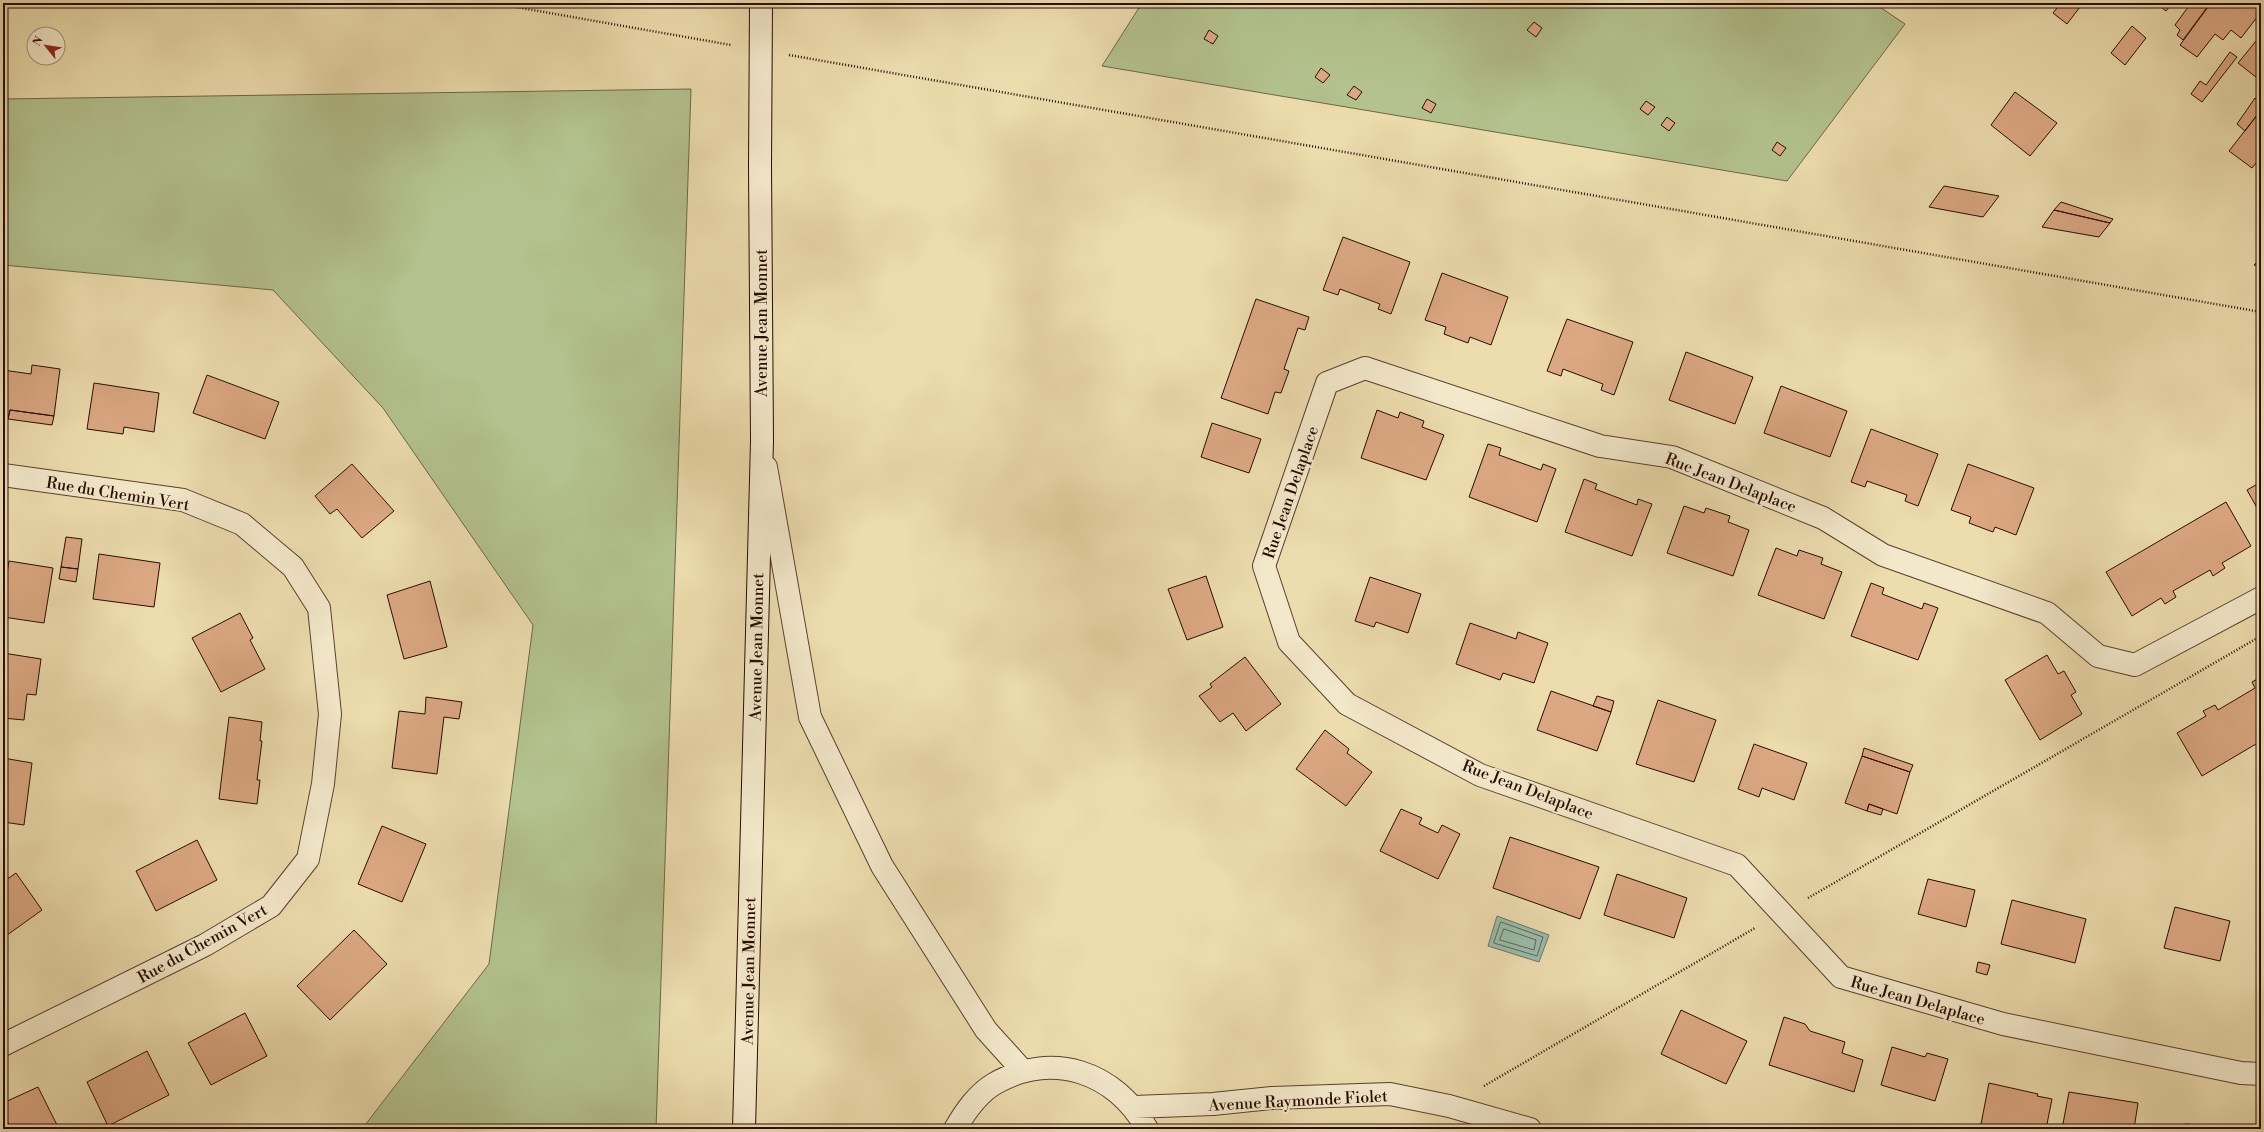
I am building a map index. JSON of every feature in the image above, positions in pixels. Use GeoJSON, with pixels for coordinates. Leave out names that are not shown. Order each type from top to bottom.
{"type":"FeatureCollection","features":[{"type":"Feature","properties":{"kind":"street","name":"Avenue Jean Monnet"},"geometry":{"type":"LineString","coordinates":[[744,1129],[762,441],[760,166],[761,3]]}},
{"type":"Feature","properties":{"kind":"street","name":"Rue Jean Delaplace"},"geometry":{"type":"LineString","coordinates":[[2261,598],[2135,665],[2098,656],[2047,613],[1883,555],[1823,518],[1672,457],[1600,446],[1365,368],[1327,383],[1264,566],[1289,642],[1347,704],[1480,774],[1737,865],[1841,977],[2003,1024],[2242,1073],[2261,1074]]}},
{"type":"Feature","properties":{"kind":"street"},"geometry":{"type":"LineString","coordinates":[[762,441],[810,717],[882,866],[986,1030],[1023,1071]]}},
{"type":"Feature","properties":{"kind":"street","name":"Rue du Chemin Vert"},"geometry":{"type":"LineString","coordinates":[[3,475],[182,500],[242,524],[293,567],[319,608],[330,714],[323,784],[308,859],[271,906],[205,945],[3,1045]]}},
{"type":"Feature","properties":{"kind":"street"},"geometry":{"type":"LineString","coordinates":[[955,1129],[969,1106],[994,1084],[1023,1071],[1053,1067],[1084,1072],[1111,1086],[1134,1107],[1147,1129]]}},
{"type":"Feature","properties":{"kind":"street","name":"Avenue Raymonde Fiolet"},"geometry":{"type":"LineString","coordinates":[[1134,1107],[1213,1104],[1272,1098],[1390,1094],[1450,1106],[1530,1129]]}},
{"type":"Feature","properties":{"kind":"path"},"geometry":{"type":"LineString","coordinates":[[493,3],[736,46]]}},
{"type":"Feature","properties":{"kind":"path"},"geometry":{"type":"LineString","coordinates":[[783,54],[2261,312]]}},
{"type":"Feature","properties":{"kind":"path"},"geometry":{"type":"LineString","coordinates":[[1450,1106],[2261,636]]}},
{"type":"Feature","properties":{"kind":"green space"},"geometry":{"type":"Polygon","coordinates":[[[1142,3],[1874,3],[1905,24],[1787,181],[1102,66],[1142,3]]]}},
{"type":"Feature","properties":{"kind":"green space"},"geometry":{"type":"Polygon","coordinates":[[[691,89],[656,1129],[362,1129],[489,964],[533,625],[383,408],[273,290],[3,265],[3,99],[691,89]]]}},
{"type":"Feature","properties":{"kind":"water"},"geometry":{"type":"Polygon","coordinates":[[[1497,916],[1549,935],[1539,962],[1488,946],[1497,916]]]}},
{"type":"Feature","properties":{"kind":"building"},"geometry":{"type":"Polygon","coordinates":[[[1146,3],[1155,3],[1153,7],[1146,3]]]}},
{"type":"Feature","properties":{"kind":"building"},"geometry":{"type":"Polygon","coordinates":[[[2061,3],[2083,3],[2067,24],[2053,13],[2061,3]]]}},
{"type":"Feature","properties":{"kind":"building"},"geometry":{"type":"Polygon","coordinates":[[[2156,3],[2172,3],[2166,11],[2156,3]]]}},
{"type":"Feature","properties":{"kind":"building"},"geometry":{"type":"Polygon","coordinates":[[[2191,3],[2208,3],[2206,5],[2208,6],[2183,40],[2177,35],[2180,30],[2175,25],[2191,3]]]}},
{"type":"Feature","properties":{"kind":"building"},"geometry":{"type":"Polygon","coordinates":[[[2211,3],[2261,3],[2261,12],[2241,38],[2231,30],[2223,40],[2215,34],[2197,57],[2180,45],[2211,3]]]}},
{"type":"Feature","properties":{"kind":"building"},"geometry":{"type":"Polygon","coordinates":[[[1534,22],[1542,28],[1536,37],[1527,30],[1534,22]]]}},
{"type":"Feature","properties":{"kind":"building"},"geometry":{"type":"Polygon","coordinates":[[[2132,26],[2146,38],[2125,65],[2111,53],[2132,26]]]}},
{"type":"Feature","properties":{"kind":"building"},"geometry":{"type":"Polygon","coordinates":[[[1209,30],[1218,36],[1213,44],[1204,39],[1209,30]]]}},
{"type":"Feature","properties":{"kind":"building"},"geometry":{"type":"Polygon","coordinates":[[[2261,35],[2261,81],[2238,63],[2261,35]]]}},
{"type":"Feature","properties":{"kind":"building"},"geometry":{"type":"Polygon","coordinates":[[[2230,52],[2237,57],[2202,102],[2191,94],[2200,81],[2206,85],[2230,52]]]}},
{"type":"Feature","properties":{"kind":"building"},"geometry":{"type":"Polygon","coordinates":[[[1321,68],[1330,75],[1323,83],[1315,77],[1321,68]]]}},
{"type":"Feature","properties":{"kind":"building"},"geometry":{"type":"Polygon","coordinates":[[[1354,86],[1362,92],[1356,100],[1347,95],[1354,86]]]}},
{"type":"Feature","properties":{"kind":"building"},"geometry":{"type":"Polygon","coordinates":[[[2015,92],[2057,123],[2030,156],[1991,125],[2015,92]]]}},
{"type":"Feature","properties":{"kind":"building"},"geometry":{"type":"Polygon","coordinates":[[[2255,98],[2261,103],[2261,110],[2245,131],[2237,124],[2255,98]]]}},
{"type":"Feature","properties":{"kind":"building"},"geometry":{"type":"Polygon","coordinates":[[[1427,99],[1436,104],[1431,113],[1422,108],[1427,99]]]}},
{"type":"Feature","properties":{"kind":"building"},"geometry":{"type":"Polygon","coordinates":[[[1646,101],[1655,107],[1648,115],[1640,109],[1646,101]]]}},
{"type":"Feature","properties":{"kind":"building"},"geometry":{"type":"Polygon","coordinates":[[[2261,110],[2261,157],[2252,168],[2229,151],[2261,110]]]}},
{"type":"Feature","properties":{"kind":"building"},"geometry":{"type":"Polygon","coordinates":[[[1667,117],[1675,123],[1669,131],[1661,125],[1667,117]]]}},
{"type":"Feature","properties":{"kind":"building"},"geometry":{"type":"Polygon","coordinates":[[[1777,142],[1786,148],[1780,156],[1772,150],[1777,142]]]}},
{"type":"Feature","properties":{"kind":"building"},"geometry":{"type":"Polygon","coordinates":[[[1944,186],[1999,196],[1983,217],[1929,207],[1944,186]]]}},
{"type":"Feature","properties":{"kind":"building"},"geometry":{"type":"Polygon","coordinates":[[[2061,202],[2113,219],[2110,223],[2054,210],[2061,202]]]}},
{"type":"Feature","properties":{"kind":"building"},"geometry":{"type":"Polygon","coordinates":[[[2054,210],[2110,223],[2099,237],[2042,227],[2054,210]]]}},
{"type":"Feature","properties":{"kind":"building"},"geometry":{"type":"Polygon","coordinates":[[[1343,237],[1410,262],[1391,314],[1378,309],[1380,304],[1340,289],[1338,295],[1323,290],[1343,237]]]}},
{"type":"Feature","properties":{"kind":"building"},"geometry":{"type":"Polygon","coordinates":[[[2261,258],[2261,266],[2254,265],[2261,258]]]}},
{"type":"Feature","properties":{"kind":"building"},"geometry":{"type":"Polygon","coordinates":[[[1442,273],[1508,297],[1491,345],[1470,337],[1468,343],[1444,334],[1446,327],[1425,320],[1442,273]]]}},
{"type":"Feature","properties":{"kind":"building"},"geometry":{"type":"Polygon","coordinates":[[[1256,299],[1309,317],[1305,330],[1298,328],[1284,369],[1289,371],[1281,393],[1275,392],[1268,414],[1221,398],[1256,299]]]}},
{"type":"Feature","properties":{"kind":"building"},"geometry":{"type":"Polygon","coordinates":[[[1567,319],[1633,342],[1614,395],[1601,390],[1603,384],[1563,369],[1561,376],[1547,371],[1567,319]]]}},
{"type":"Feature","properties":{"kind":"building"},"geometry":{"type":"Polygon","coordinates":[[[1686,352],[1753,377],[1735,424],[1669,400],[1686,352]]]}},
{"type":"Feature","properties":{"kind":"building"},"geometry":{"type":"Polygon","coordinates":[[[32,365],[60,369],[54,416],[10,410],[8,419],[3,419],[3,370],[31,374],[32,365]]]}},
{"type":"Feature","properties":{"kind":"building"},"geometry":{"type":"Polygon","coordinates":[[[207,375],[279,402],[265,439],[193,413],[207,375]]]}},
{"type":"Feature","properties":{"kind":"building"},"geometry":{"type":"Polygon","coordinates":[[[94,383],[159,393],[154,432],[124,427],[123,434],[87,429],[94,383]]]}},
{"type":"Feature","properties":{"kind":"building"},"geometry":{"type":"Polygon","coordinates":[[[1781,386],[1847,411],[1830,457],[1764,433],[1781,386]]]}},
{"type":"Feature","properties":{"kind":"building"},"geometry":{"type":"Polygon","coordinates":[[[10,410],[54,416],[52,425],[8,419],[10,410]]]}},
{"type":"Feature","properties":{"kind":"building"},"geometry":{"type":"Polygon","coordinates":[[[1377,410],[1398,418],[1400,412],[1424,421],[1422,427],[1444,435],[1426,480],[1361,458],[1377,410]]]}},
{"type":"Feature","properties":{"kind":"building"},"geometry":{"type":"Polygon","coordinates":[[[1212,423],[1261,439],[1249,473],[1201,457],[1212,423]]]}},
{"type":"Feature","properties":{"kind":"building"},"geometry":{"type":"Polygon","coordinates":[[[1871,429],[1938,454],[1918,506],[1905,501],[1907,495],[1867,481],[1865,487],[1851,482],[1871,429]]]}},
{"type":"Feature","properties":{"kind":"building"},"geometry":{"type":"Polygon","coordinates":[[[1488,444],[1501,448],[1499,455],[1541,470],[1543,464],[1556,469],[1537,522],[1469,497],[1488,444]]]}},
{"type":"Feature","properties":{"kind":"building"},"geometry":{"type":"Polygon","coordinates":[[[352,464],[394,511],[362,538],[337,509],[330,514],[315,496],[352,464]]]}},
{"type":"Feature","properties":{"kind":"building"},"geometry":{"type":"Polygon","coordinates":[[[1968,464],[2034,488],[2016,535],[1995,527],[1993,532],[1969,523],[1971,517],[1951,510],[1968,464]]]}},
{"type":"Feature","properties":{"kind":"building"},"geometry":{"type":"Polygon","coordinates":[[[1584,479],[1597,484],[1595,489],[1637,505],[1638,499],[1652,504],[1632,556],[1565,532],[1584,479]]]}},
{"type":"Feature","properties":{"kind":"building"},"geometry":{"type":"Polygon","coordinates":[[[2261,482],[2261,515],[2247,490],[2261,482]]]}},
{"type":"Feature","properties":{"kind":"building"},"geometry":{"type":"Polygon","coordinates":[[[2226,502],[2251,546],[2222,563],[2225,568],[2213,576],[2210,570],[2173,591],[2176,597],[2165,604],[2161,598],[2132,616],[2106,572],[2226,502]]]}},
{"type":"Feature","properties":{"kind":"building"},"geometry":{"type":"Polygon","coordinates":[[[1684,506],[1704,513],[1706,508],[1730,516],[1728,522],[1749,530],[1733,576],[1667,553],[1684,506]]]}},
{"type":"Feature","properties":{"kind":"building"},"geometry":{"type":"Polygon","coordinates":[[[66,537],[82,539],[78,569],[61,567],[66,537]]]}},
{"type":"Feature","properties":{"kind":"building"},"geometry":{"type":"Polygon","coordinates":[[[1776,548],[1797,556],[1799,550],[1823,558],[1821,564],[1842,572],[1824,619],[1758,595],[1776,548]]]}},
{"type":"Feature","properties":{"kind":"building"},"geometry":{"type":"Polygon","coordinates":[[[99,554],[160,563],[154,607],[93,599],[99,554]]]}},
{"type":"Feature","properties":{"kind":"building"},"geometry":{"type":"Polygon","coordinates":[[[9,561],[53,568],[44,623],[3,617],[3,597],[9,561]]]}},
{"type":"Feature","properties":{"kind":"building"},"geometry":{"type":"Polygon","coordinates":[[[61,567],[78,569],[76,582],[59,579],[61,567]]]}},
{"type":"Feature","properties":{"kind":"building"},"geometry":{"type":"Polygon","coordinates":[[[1206,576],[1223,627],[1187,640],[1168,589],[1206,576]]]}},
{"type":"Feature","properties":{"kind":"building"},"geometry":{"type":"Polygon","coordinates":[[[1370,577],[1421,594],[1408,633],[1376,622],[1374,627],[1355,621],[1370,577]]]}},
{"type":"Feature","properties":{"kind":"building"},"geometry":{"type":"Polygon","coordinates":[[[430,581],[447,647],[404,659],[387,595],[430,581]]]}},
{"type":"Feature","properties":{"kind":"building"},"geometry":{"type":"Polygon","coordinates":[[[1871,583],[1884,588],[1882,594],[1922,609],[1924,603],[1938,608],[1918,660],[1851,636],[1871,583]]]}},
{"type":"Feature","properties":{"kind":"building"},"geometry":{"type":"Polygon","coordinates":[[[240,613],[253,638],[250,640],[265,669],[221,692],[192,638],[240,613]]]}},
{"type":"Feature","properties":{"kind":"building"},"geometry":{"type":"Polygon","coordinates":[[[1470,623],[1516,639],[1518,632],[1548,643],[1534,683],[1503,673],[1500,680],[1456,664],[1470,623]]]}},
{"type":"Feature","properties":{"kind":"building"},"geometry":{"type":"Polygon","coordinates":[[[3,653],[41,659],[36,695],[27,694],[24,720],[3,718],[3,653]]]}},
{"type":"Feature","properties":{"kind":"building"},"geometry":{"type":"Polygon","coordinates":[[[2047,655],[2058,674],[2064,671],[2076,692],[2071,695],[2082,714],[2040,740],[2005,680],[2047,655]]]}},
{"type":"Feature","properties":{"kind":"building"},"geometry":{"type":"Polygon","coordinates":[[[1245,657],[1281,704],[1246,731],[1233,713],[1220,722],[1199,696],[1212,687],[1210,684],[1245,657]]]}},
{"type":"Feature","properties":{"kind":"building"},"geometry":{"type":"Polygon","coordinates":[[[2261,677],[2261,741],[2202,776],[2177,733],[2206,716],[2203,711],[2215,705],[2218,710],[2255,688],[2252,682],[2261,677]]]}},
{"type":"Feature","properties":{"kind":"building"},"geometry":{"type":"Polygon","coordinates":[[[1551,691],[1611,712],[1597,751],[1537,730],[1551,691]]]}},
{"type":"Feature","properties":{"kind":"building"},"geometry":{"type":"Polygon","coordinates":[[[1597,696],[1614,701],[1611,712],[1593,706],[1597,696]]]}},
{"type":"Feature","properties":{"kind":"building"},"geometry":{"type":"Polygon","coordinates":[[[426,697],[462,702],[459,719],[444,717],[437,774],[392,768],[399,711],[425,714],[426,697]]]}},
{"type":"Feature","properties":{"kind":"building"},"geometry":{"type":"Polygon","coordinates":[[[1658,700],[1716,720],[1694,782],[1636,764],[1658,700]]]}},
{"type":"Feature","properties":{"kind":"building"},"geometry":{"type":"Polygon","coordinates":[[[229,717],[262,722],[260,741],[262,741],[257,780],[260,780],[257,804],[219,799],[229,717]]]}},
{"type":"Feature","properties":{"kind":"building"},"geometry":{"type":"Polygon","coordinates":[[[1325,730],[1349,749],[1347,753],[1372,772],[1346,806],[1296,769],[1325,730]]]}},
{"type":"Feature","properties":{"kind":"building"},"geometry":{"type":"Polygon","coordinates":[[[1754,744],[1807,763],[1794,800],[1762,788],[1759,797],[1738,789],[1754,744]]]}},
{"type":"Feature","properties":{"kind":"building"},"geometry":{"type":"Polygon","coordinates":[[[1864,748],[1913,765],[1910,772],[1862,756],[1864,748]]]}},
{"type":"Feature","properties":{"kind":"building"},"geometry":{"type":"Polygon","coordinates":[[[1862,756],[1910,772],[1897,814],[1869,804],[1867,811],[1845,803],[1862,756]]]}},
{"type":"Feature","properties":{"kind":"building"},"geometry":{"type":"Polygon","coordinates":[[[3,758],[32,763],[24,825],[3,822],[3,758]]]}},
{"type":"Feature","properties":{"kind":"building"},"geometry":{"type":"Polygon","coordinates":[[[1869,804],[1883,809],[1881,815],[1867,811],[1869,804]]]}},
{"type":"Feature","properties":{"kind":"building"},"geometry":{"type":"Polygon","coordinates":[[[1401,809],[1422,818],[1419,824],[1438,833],[1442,825],[1460,834],[1438,879],[1380,851],[1401,809]]]}},
{"type":"Feature","properties":{"kind":"building"},"geometry":{"type":"Polygon","coordinates":[[[382,826],[426,844],[402,902],[358,884],[382,826]]]}},
{"type":"Feature","properties":{"kind":"building"},"geometry":{"type":"Polygon","coordinates":[[[1510,837],[1599,867],[1580,919],[1493,888],[1510,837]]]}},
{"type":"Feature","properties":{"kind":"building"},"geometry":{"type":"Polygon","coordinates":[[[197,840],[217,880],[156,911],[136,871],[197,840]]]}},
{"type":"Feature","properties":{"kind":"building"},"geometry":{"type":"Polygon","coordinates":[[[16,873],[42,910],[3,938],[3,882],[16,873]]]}},
{"type":"Feature","properties":{"kind":"building"},"geometry":{"type":"Polygon","coordinates":[[[1617,874],[1687,898],[1674,938],[1604,915],[1617,874]]]}},
{"type":"Feature","properties":{"kind":"building"},"geometry":{"type":"Polygon","coordinates":[[[1928,879],[1975,890],[1966,927],[1918,914],[1928,879]]]}},
{"type":"Feature","properties":{"kind":"building"},"geometry":{"type":"Polygon","coordinates":[[[2012,900],[2086,919],[2075,963],[2001,944],[2012,900]]]}},
{"type":"Feature","properties":{"kind":"building"},"geometry":{"type":"Polygon","coordinates":[[[2175,907],[2230,921],[2220,961],[2164,948],[2175,907]]]}},
{"type":"Feature","properties":{"kind":"building"},"geometry":{"type":"Polygon","coordinates":[[[354,930],[387,964],[330,1020],[297,986],[354,930]]]}},
{"type":"Feature","properties":{"kind":"building"},"geometry":{"type":"Polygon","coordinates":[[[1978,962],[1990,965],[1987,975],[1976,972],[1978,962]]]}},
{"type":"Feature","properties":{"kind":"building"},"geometry":{"type":"Polygon","coordinates":[[[2258,966],[2261,966],[2261,992],[2258,966]]]}},
{"type":"Feature","properties":{"kind":"building"},"geometry":{"type":"Polygon","coordinates":[[[1681,1010],[1747,1041],[1726,1084],[1661,1054],[1681,1010]]]}},
{"type":"Feature","properties":{"kind":"building"},"geometry":{"type":"Polygon","coordinates":[[[245,1013],[267,1056],[211,1085],[188,1043],[245,1013]]]}},
{"type":"Feature","properties":{"kind":"building"},"geometry":{"type":"Polygon","coordinates":[[[1784,1017],[1805,1024],[1810,1031],[1845,1042],[1842,1053],[1863,1060],[1854,1092],[1769,1065],[1784,1017]]]}},
{"type":"Feature","properties":{"kind":"building"},"geometry":{"type":"Polygon","coordinates":[[[1892,1047],[1925,1057],[1927,1053],[1948,1059],[1935,1101],[1881,1085],[1892,1047]]]}},
{"type":"Feature","properties":{"kind":"building"},"geometry":{"type":"Polygon","coordinates":[[[147,1051],[169,1095],[108,1126],[87,1082],[147,1051]]]}},
{"type":"Feature","properties":{"kind":"building"},"geometry":{"type":"Polygon","coordinates":[[[1989,1083],[2038,1094],[2037,1096],[2052,1099],[2046,1129],[2007,1129],[1981,1124],[1989,1083]]]}},
{"type":"Feature","properties":{"kind":"building"},"geometry":{"type":"Polygon","coordinates":[[[38,1087],[59,1129],[11,1129],[3,1113],[3,1103],[38,1087]]]}},
{"type":"Feature","properties":{"kind":"building"},"geometry":{"type":"Polygon","coordinates":[[[2069,1092],[2138,1103],[2134,1129],[2062,1129],[2069,1092]]]}},
{"type":"Feature","properties":{"kind":"building"},"geometry":{"type":"Polygon","coordinates":[[[2185,1124],[2209,1126],[2209,1129],[2185,1129],[2185,1124]]]}}]}
